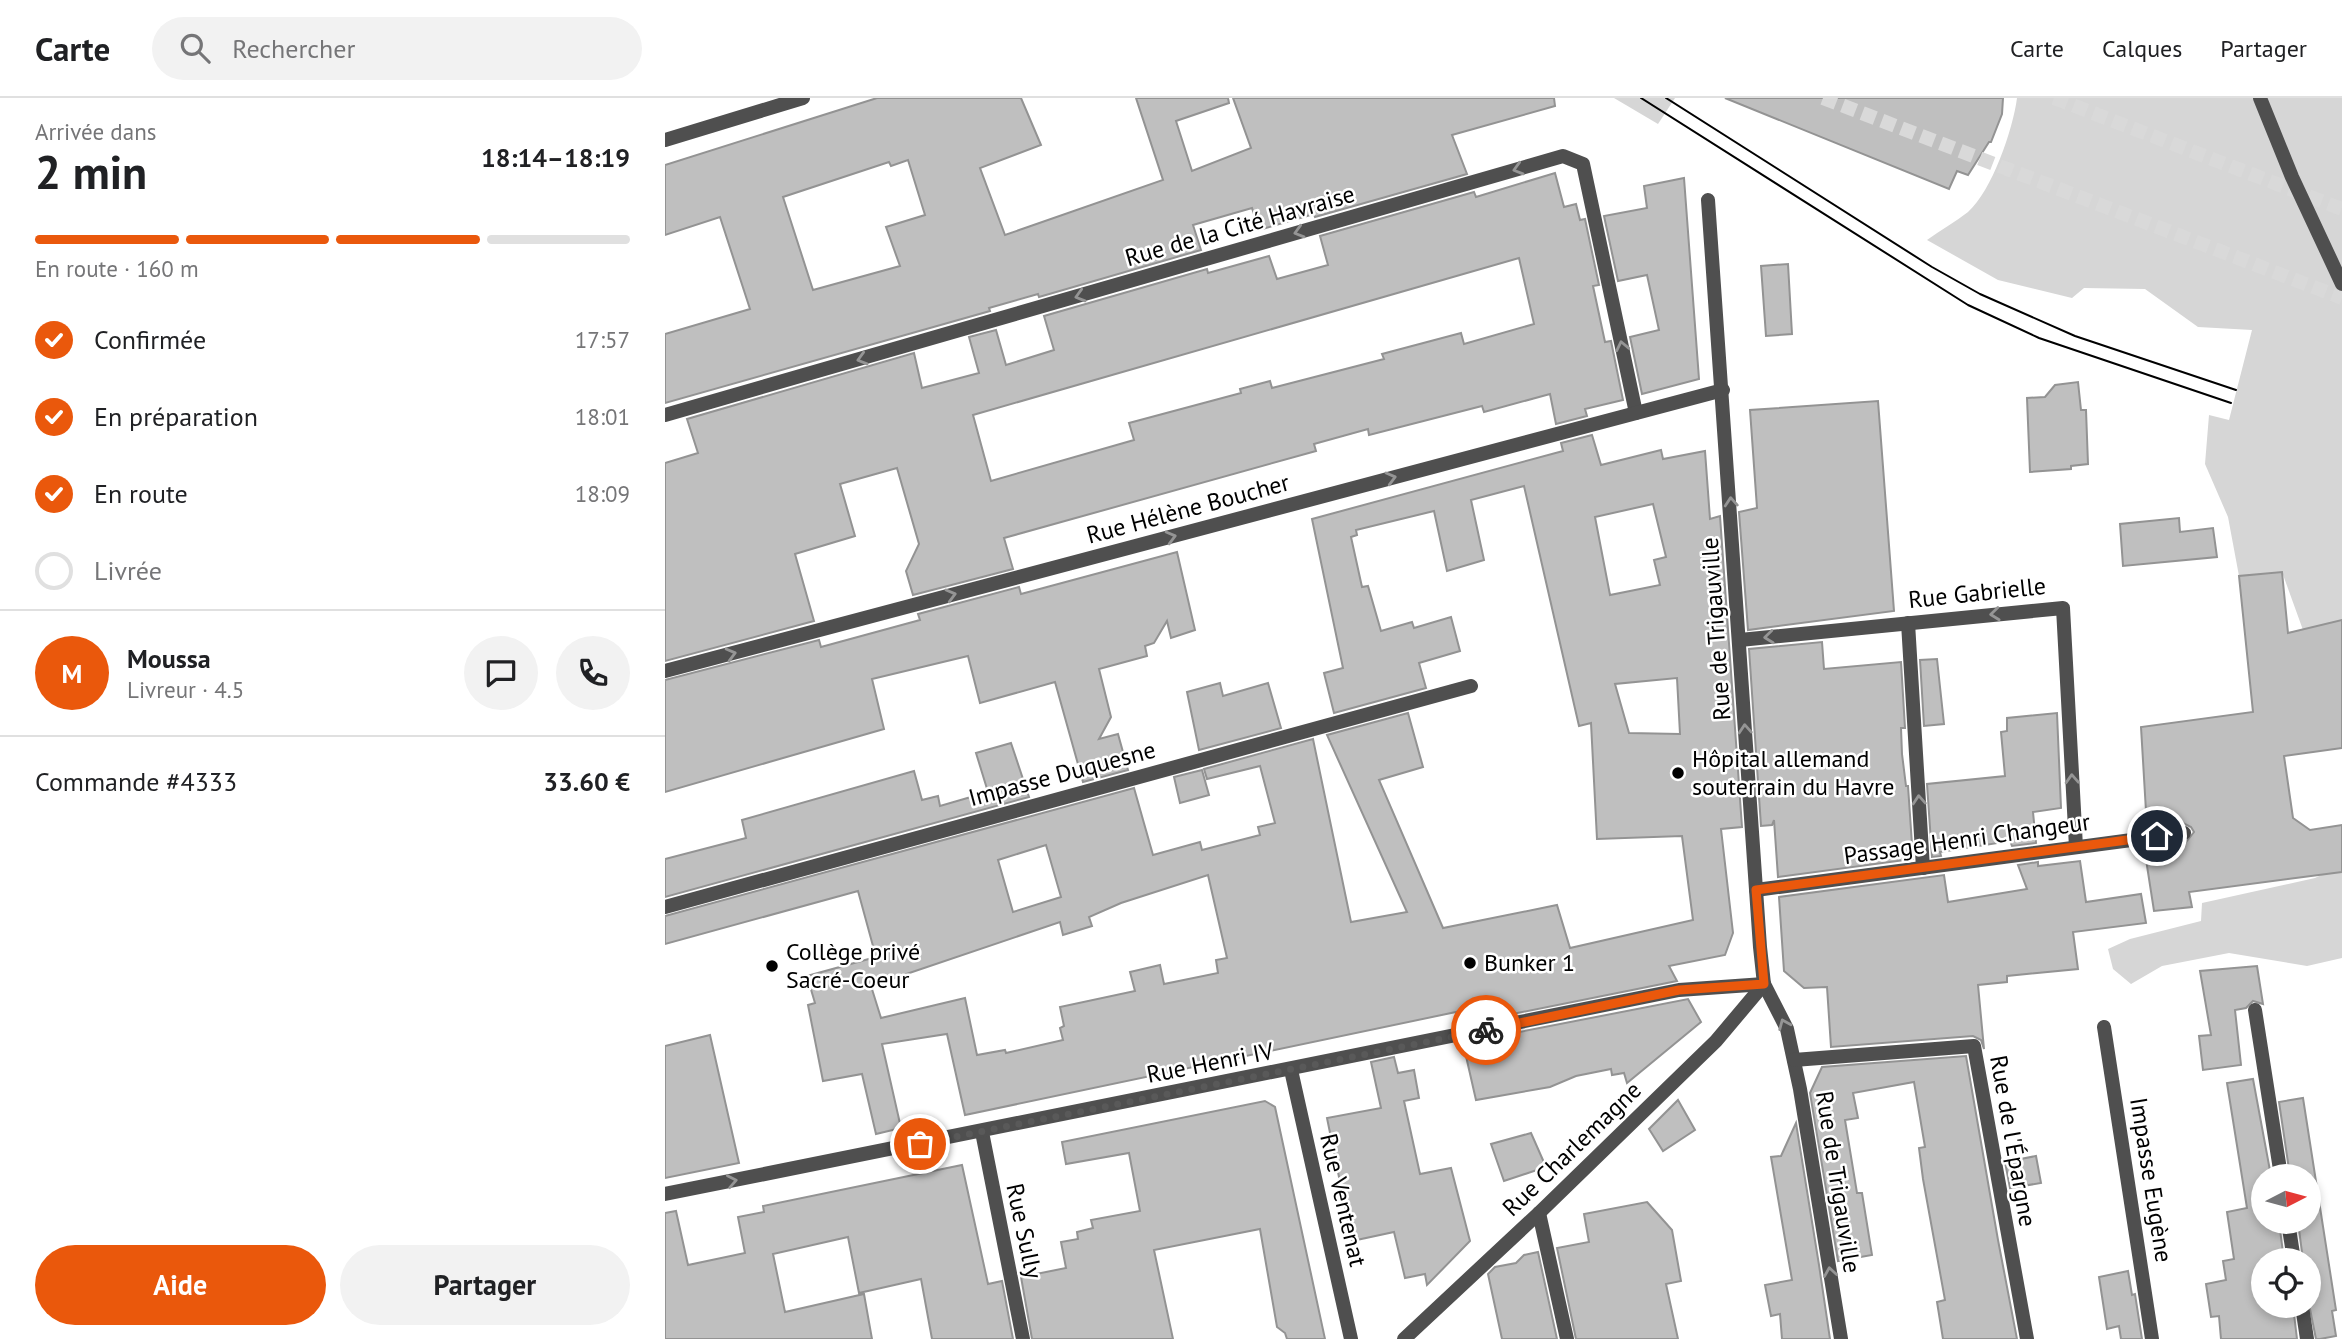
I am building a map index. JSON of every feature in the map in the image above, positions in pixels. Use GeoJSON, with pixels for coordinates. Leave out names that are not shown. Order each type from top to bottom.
{"type":"FeatureCollection","features":[{"type":"Feature","properties":{"kind":"street"},"geometry":{"type":"LineString","coordinates":[[665,140],[803,98]]}},
{"type":"Feature","properties":{"kind":"street"},"geometry":{"type":"LineString","coordinates":[[2260,98],[2342,284]]}},
{"type":"Feature","properties":{"kind":"street","name":"Rue de la Cité Havraise"},"geometry":{"type":"LineString","coordinates":[[665,415],[1563,156],[1583,164],[1636,413]]}},
{"type":"Feature","properties":{"kind":"street","name":"Rue de Trigauville"},"geometry":{"type":"LineString","coordinates":[[1708,200],[1764,984],[1787,1029],[1794,1060],[1841,1339]]}},
{"type":"Feature","properties":{"kind":"street","name":"Rue Hélène Boucher"},"geometry":{"type":"LineString","coordinates":[[665,671],[1723,390]]}},
{"type":"Feature","properties":{"kind":"street","name":"Rue Gabrielle"},"geometry":{"type":"LineString","coordinates":[[1740,640],[2063,608],[2076,847]]}},
{"type":"Feature","properties":{"kind":"street"},"geometry":{"type":"LineString","coordinates":[[1908,623],[1923,868]]}},
{"type":"Feature","properties":{"kind":"street","name":"Impasse Duquesne"},"geometry":{"type":"LineString","coordinates":[[665,907],[1471,686]]}},
{"type":"Feature","properties":{"kind":"street","name":"Passage Henri Changeur"},"geometry":{"type":"LineString","coordinates":[[1756,890],[2184,833]]}},
{"type":"Feature","properties":{"kind":"street","name":"Rue Henri IV"},"geometry":{"type":"LineString","coordinates":[[665,1194],[1679,990],[1764,984]]}},
{"type":"Feature","properties":{"kind":"street","name":"Rue Charlemagne"},"geometry":{"type":"LineString","coordinates":[[1408,1338],[1716,1041],[1764,984]]}},
{"type":"Feature","properties":{"kind":"street"},"geometry":{"type":"LineString","coordinates":[[2255,1010],[2279,1164]]}},
{"type":"Feature","properties":{"kind":"street","name":"Impasse Eugène"},"geometry":{"type":"LineString","coordinates":[[2104,1027],[2152,1339]]}},
{"type":"Feature","properties":{"kind":"street","name":"Rue de l'Épargne"},"geometry":{"type":"LineString","coordinates":[[1794,1060],[1974,1046],[2027,1339]]}},
{"type":"Feature","properties":{"kind":"street","name":"Rue Ventenat"},"geometry":{"type":"LineString","coordinates":[[1291,1070],[1351,1339]]}},
{"type":"Feature","properties":{"kind":"street","name":"Rue Sully"},"geometry":{"type":"LineString","coordinates":[[982,1132],[1023,1339]]}},
{"type":"Feature","properties":{"kind":"street"},"geometry":{"type":"LineString","coordinates":[[1539,1213],[1567,1339]]}},
{"type":"Feature","properties":{"kind":"street"},"geometry":{"type":"LineString","coordinates":[[2304,1318],[2307,1339]]}},
{"type":"Feature","properties":{"kind":"shaded area"},"geometry":{"type":"Polygon","coordinates":[[[1614,98],[1675,98],[1658,124],[1614,98]]]}},
{"type":"Feature","properties":{"kind":"shaded area"},"geometry":{"type":"Polygon","coordinates":[[[2017,98],[2342,98],[2342,620],[2303,630],[2282,572],[2239,576],[2228,517],[2205,464],[2209,415],[2229,420],[2252,330],[2198,327],[2145,289],[2084,288],[2072,298],[1998,280],[1927,240],[1968,212],[1985,190],[2006,142],[2017,98]]]}},
{"type":"Feature","properties":{"kind":"shaded area"},"geometry":{"type":"Polygon","coordinates":[[[2342,865],[2342,958],[2307,966],[2229,953],[2162,966],[2131,984],[2113,969],[2108,949],[2130,939],[2201,921],[2202,903],[2315,878],[2342,865]]]}},
{"type":"Feature","properties":{"kind":"building"},"geometry":{"type":"Polygon","coordinates":[[[877,98],[1021,98],[1041,145],[980,168],[1005,235],[1163,180],[1136,98],[1228,98],[1229,103],[1176,121],[1192,171],[1251,148],[1233,98],[1554,98],[1555,106],[1452,135],[1467,174],[1259,230],[1252,208],[1193,225],[1201,250],[1039,297],[1038,294],[989,308],[990,311],[665,403],[665,334],[750,309],[720,217],[665,235],[665,165],[877,98]],[[908,160],[891,166],[889,162],[783,197],[813,290],[900,266],[886,227],[925,215],[908,160]]]}},
{"type":"Feature","properties":{"kind":"building"},"geometry":{"type":"Polygon","coordinates":[[[1725,98],[2003,98],[2002,114],[1991,142],[1968,175],[1957,171],[1949,189],[1725,98]]]}},
{"type":"Feature","properties":{"kind":"building"},"geometry":{"type":"Polygon","coordinates":[[[1555,173],[1564,207],[1576,204],[1580,220],[1585,219],[1599,285],[1593,286],[1605,342],[1611,341],[1623,400],[1585,409],[1587,416],[1556,424],[1550,394],[1484,412],[1482,406],[1369,435],[1368,429],[1314,444],[1316,451],[1004,538],[1013,569],[913,595],[906,571],[919,544],[897,468],[840,484],[855,536],[795,554],[814,621],[665,661],[665,463],[698,453],[687,419],[914,353],[922,388],[979,373],[969,337],[996,330],[1006,365],[1054,350],[1044,316],[1207,269],[1208,273],[1269,256],[1277,279],[1328,265],[1320,236],[1474,192],[1476,197],[1555,173]],[[1519,258],[973,415],[991,481],[1134,440],[1129,423],[1241,393],[1240,389],[1270,381],[1272,388],[1384,359],[1382,354],[1461,333],[1464,344],[1534,324],[1519,258]]]}},
{"type":"Feature","properties":{"kind":"building"},"geometry":{"type":"Polygon","coordinates":[[[1684,178],[1699,379],[1642,394],[1630,337],[1659,330],[1647,275],[1618,281],[1604,216],[1647,208],[1644,186],[1684,178]]]}},
{"type":"Feature","properties":{"kind":"building"},"geometry":{"type":"Polygon","coordinates":[[[1788,264],[1792,334],[1766,336],[1761,266],[1788,264]]]}},
{"type":"Feature","properties":{"kind":"building"},"geometry":{"type":"Polygon","coordinates":[[[2078,382],[2081,410],[2086,410],[2088,464],[2071,466],[2071,469],[2030,472],[2027,398],[2045,397],[2055,385],[2078,382]]]}},
{"type":"Feature","properties":{"kind":"building"},"geometry":{"type":"Polygon","coordinates":[[[1878,401],[1894,611],[1748,630],[1739,512],[1757,508],[1750,410],[1878,401]]]}},
{"type":"Feature","properties":{"kind":"building"},"geometry":{"type":"Polygon","coordinates":[[[1592,435],[1601,465],[1661,450],[1663,459],[1705,451],[1710,519],[1720,516],[1742,827],[1721,829],[1733,933],[1725,955],[1669,966],[1677,981],[1458,1025],[1456,1012],[965,1115],[947,1034],[882,1044],[901,1128],[876,1134],[862,1074],[823,1081],[808,1005],[815,1003],[807,976],[876,957],[858,891],[665,944],[665,916],[1134,788],[1153,855],[1200,842],[1202,850],[1260,835],[1258,827],[1275,823],[1260,766],[1207,779],[1204,769],[1313,739],[1351,922],[1407,912],[1327,735],[1408,713],[1423,767],[1379,780],[1443,928],[1557,905],[1570,948],[1693,920],[1682,836],[1597,839],[1591,723],[1579,726],[1524,486],[1471,500],[1484,560],[1447,571],[1434,511],[1356,530],[1357,535],[1351,537],[1362,587],[1368,586],[1381,631],[1412,622],[1414,628],[1451,617],[1460,651],[1419,663],[1426,688],[1334,713],[1324,673],[1343,668],[1312,519],[1563,451],[1561,443],[1592,435]],[[1653,504],[1595,517],[1610,595],[1660,585],[1654,560],[1666,557],[1653,504]],[[1677,678],[1615,684],[1629,733],[1680,734],[1677,678]],[[1046,845],[998,860],[1013,912],[1061,897],[1046,845]],[[1208,875],[1121,903],[1089,917],[1092,926],[1063,935],[1060,922],[871,986],[881,1018],[965,998],[977,1055],[1005,1050],[1006,1053],[1063,1040],[1060,1028],[1064,1026],[1060,1007],[1135,991],[1130,972],[1160,965],[1164,984],[1218,973],[1216,960],[1227,958],[1208,875]]]}},
{"type":"Feature","properties":{"kind":"building"},"geometry":{"type":"Polygon","coordinates":[[[2179,518],[2180,532],[2213,528],[2217,557],[2123,566],[2120,524],[2179,518]]]}},
{"type":"Feature","properties":{"kind":"building"},"geometry":{"type":"Polygon","coordinates":[[[1177,552],[1195,630],[1171,638],[1167,621],[1154,643],[1145,646],[1147,656],[1099,669],[1111,717],[1099,739],[1118,734],[1128,770],[1083,782],[1055,682],[980,703],[968,656],[872,679],[884,729],[665,792],[665,680],[819,640],[821,647],[920,620],[918,614],[1019,587],[1021,594],[1177,552]]]}},
{"type":"Feature","properties":{"kind":"building"},"geometry":{"type":"Polygon","coordinates":[[[2282,572],[2288,633],[2342,620],[2342,748],[2284,756],[2293,818],[2310,830],[2342,825],[2342,872],[2189,892],[2192,907],[2154,911],[2145,853],[2149,852],[2148,847],[2186,842],[2194,832],[2183,823],[2147,828],[2141,727],[2253,712],[2239,576],[2282,572]]]}},
{"type":"Feature","properties":{"kind":"building"},"geometry":{"type":"Polygon","coordinates":[[[1822,642],[1824,669],[1901,662],[1905,728],[1901,728],[1902,754],[1908,786],[1913,859],[1778,877],[1774,820],[1772,825],[1761,826],[1749,649],[1822,642]]]}},
{"type":"Feature","properties":{"kind":"building"},"geometry":{"type":"Polygon","coordinates":[[[1937,659],[1944,724],[1924,726],[1920,660],[1937,659]]]}},
{"type":"Feature","properties":{"kind":"building"},"geometry":{"type":"Polygon","coordinates":[[[1220,683],[1223,696],[1268,683],[1281,728],[1199,750],[1187,692],[1220,683]]]}},
{"type":"Feature","properties":{"kind":"building"},"geometry":{"type":"Polygon","coordinates":[[[2057,713],[2061,808],[2033,812],[2036,843],[2012,846],[2010,841],[1940,852],[1941,856],[1932,857],[1927,784],[2005,776],[2001,732],[2007,731],[2007,718],[2057,713]]]}},
{"type":"Feature","properties":{"kind":"building"},"geometry":{"type":"Polygon","coordinates":[[[1011,743],[1029,797],[665,897],[665,859],[746,838],[742,820],[914,771],[922,800],[938,796],[940,806],[988,792],[976,753],[1011,743]]]}},
{"type":"Feature","properties":{"kind":"building"},"geometry":{"type":"Polygon","coordinates":[[[1202,770],[1209,795],[1180,803],[1174,777],[1202,770]]]}},
{"type":"Feature","properties":{"kind":"building"},"geometry":{"type":"Polygon","coordinates":[[[2080,861],[2086,902],[2141,894],[2146,923],[2073,932],[2078,969],[2007,976],[2007,982],[1978,985],[1984,1049],[1981,1040],[1973,1036],[1831,1047],[1827,987],[1804,988],[1784,971],[1779,897],[1944,875],[1948,902],[2027,889],[2018,865],[2038,862],[2038,866],[2080,861]]]}},
{"type":"Feature","properties":{"kind":"building"},"geometry":{"type":"Polygon","coordinates":[[[2257,966],[2263,1004],[2253,1001],[2246,1008],[2235,1010],[2241,1065],[2203,1070],[2199,1036],[2211,1035],[2200,971],[2257,966]]]}},
{"type":"Feature","properties":{"kind":"building"},"geometry":{"type":"Polygon","coordinates":[[[1688,999],[1701,1022],[1627,1083],[1624,1073],[1612,1075],[1611,1069],[1576,1076],[1550,1087],[1476,1100],[1463,1043],[1688,999]]]}},
{"type":"Feature","properties":{"kind":"building"},"geometry":{"type":"Polygon","coordinates":[[[710,1035],[739,1163],[665,1178],[665,1046],[710,1035]]]}},
{"type":"Feature","properties":{"kind":"building"},"geometry":{"type":"Polygon","coordinates":[[[1966,1056],[2017,1339],[1943,1339],[1937,1302],[1945,1300],[1923,1179],[1919,1148],[1925,1147],[1914,1082],[1853,1093],[1858,1118],[1845,1120],[1857,1193],[1862,1193],[1872,1255],[1838,1261],[1810,1093],[1822,1067],[1966,1056]]]}},
{"type":"Feature","properties":{"kind":"building"},"geometry":{"type":"Polygon","coordinates":[[[1394,1057],[1398,1073],[1414,1070],[1419,1098],[1404,1101],[1420,1174],[1451,1168],[1470,1241],[1427,1285],[1425,1274],[1405,1278],[1394,1232],[1352,1241],[1327,1118],[1381,1108],[1371,1062],[1394,1057]]]}},
{"type":"Feature","properties":{"kind":"building"},"geometry":{"type":"Polygon","coordinates":[[[2253,1079],[2269,1164],[2251,1164],[2251,1234],[2281,1234],[2282,1248],[2251,1248],[2251,1318],[2294,1318],[2297,1339],[2221,1339],[2219,1316],[2211,1317],[2206,1284],[2226,1280],[2223,1261],[2234,1259],[2227,1212],[2247,1208],[2227,1083],[2253,1079]]]}},
{"type":"Feature","properties":{"kind":"building"},"geometry":{"type":"Polygon","coordinates":[[[2303,1098],[2313,1164],[2288,1164],[2279,1102],[2303,1098]]]}},
{"type":"Feature","properties":{"kind":"building"},"geometry":{"type":"Polygon","coordinates":[[[1678,1100],[1695,1130],[1663,1151],[1649,1129],[1678,1100]]]}},
{"type":"Feature","properties":{"kind":"building"},"geometry":{"type":"Polygon","coordinates":[[[1265,1101],[1275,1107],[1325,1339],[1287,1339],[1285,1333],[1277,1327],[1260,1229],[1154,1250],[1173,1339],[1032,1339],[1021,1277],[1066,1268],[1061,1242],[1078,1239],[1077,1232],[1093,1228],[1091,1220],[1140,1211],[1129,1153],[1066,1164],[1062,1142],[1265,1101]]]}},
{"type":"Feature","properties":{"kind":"building"},"geometry":{"type":"Polygon","coordinates":[[[1796,1123],[1830,1339],[1782,1339],[1780,1314],[1771,1316],[1765,1285],[1792,1280],[1771,1157],[1781,1156],[1796,1123]]]}},
{"type":"Feature","properties":{"kind":"building"},"geometry":{"type":"Polygon","coordinates":[[[1531,1133],[1546,1167],[1504,1181],[1491,1144],[1531,1133]]]}},
{"type":"Feature","properties":{"kind":"building"},"geometry":{"type":"Polygon","coordinates":[[[2036,1156],[2041,1183],[2010,1188],[2005,1162],[2036,1156]]]}},
{"type":"Feature","properties":{"kind":"building"},"geometry":{"type":"Polygon","coordinates":[[[962,1165],[988,1284],[1002,1281],[1013,1339],[932,1339],[921,1279],[859,1293],[848,1237],[773,1254],[785,1312],[864,1294],[872,1339],[665,1339],[665,1213],[676,1211],[688,1265],[745,1253],[738,1217],[764,1212],[763,1206],[962,1165]]]}},
{"type":"Feature","properties":{"kind":"building"},"geometry":{"type":"Polygon","coordinates":[[[1647,1202],[1672,1230],[1681,1281],[1666,1284],[1678,1339],[1576,1339],[1557,1248],[1589,1242],[1584,1214],[1647,1202]]]}},
{"type":"Feature","properties":{"kind":"building"},"geometry":{"type":"Polygon","coordinates":[[[2321,1214],[2336,1310],[2332,1311],[2336,1336],[2316,1339],[2312,1318],[2321,1318],[2321,1248],[2301,1248],[2300,1234],[2321,1234],[2321,1214]]]}},
{"type":"Feature","properties":{"kind":"building"},"geometry":{"type":"Polygon","coordinates":[[[1538,1252],[1557,1339],[1502,1339],[1488,1274],[1495,1267],[1516,1263],[1524,1255],[1538,1252]]]}},
{"type":"Feature","properties":{"kind":"building"},"geometry":{"type":"Polygon","coordinates":[[[2128,1271],[2132,1295],[2135,1294],[2142,1339],[2121,1339],[2119,1326],[2107,1329],[2099,1277],[2128,1271]]]}},
{"type":"Feature","properties":{"kind":"tunnel"},"geometry":{"type":"LineString","coordinates":[[1823,98],[2342,298]]}},
{"type":"Feature","properties":{"kind":"tunnel"},"geometry":{"type":"LineString","coordinates":[[2054,98],[2342,209]]}},
{"type":"Feature","properties":{"kind":"tram line"},"geometry":{"type":"LineString","coordinates":[[1641,98],[1968,305],[2039,338],[2231,403]]}},
{"type":"Feature","properties":{"kind":"tram line"},"geometry":{"type":"LineString","coordinates":[[1666,98],[1932,267],[1980,294],[2075,336],[2236,390]]}},
{"type":"Feature","properties":{"kind":"way so far"},"geometry":{"type":"LineString","coordinates":[[920,1144],[1486,1030]]}},
{"type":"Feature","properties":{"kind":"place","name":"Hôpital allemand souterrain du Havre"},"geometry":{"type":"Point","coordinates":[1678,773]}},
{"type":"Feature","properties":{"kind":"place","name":"Bunker 1"},"geometry":{"type":"Point","coordinates":[1470,963]}},
{"type":"Feature","properties":{"kind":"place","name":"Collège privé Sacré-Coeur"},"geometry":{"type":"Point","coordinates":[772,966]}},
{"type":"Feature","properties":{"kind":"route"},"geometry":{"type":"LineString","coordinates":[[1486,1030],[1679,990],[1764,984],[1756,890],[2157,836]]}}]}
